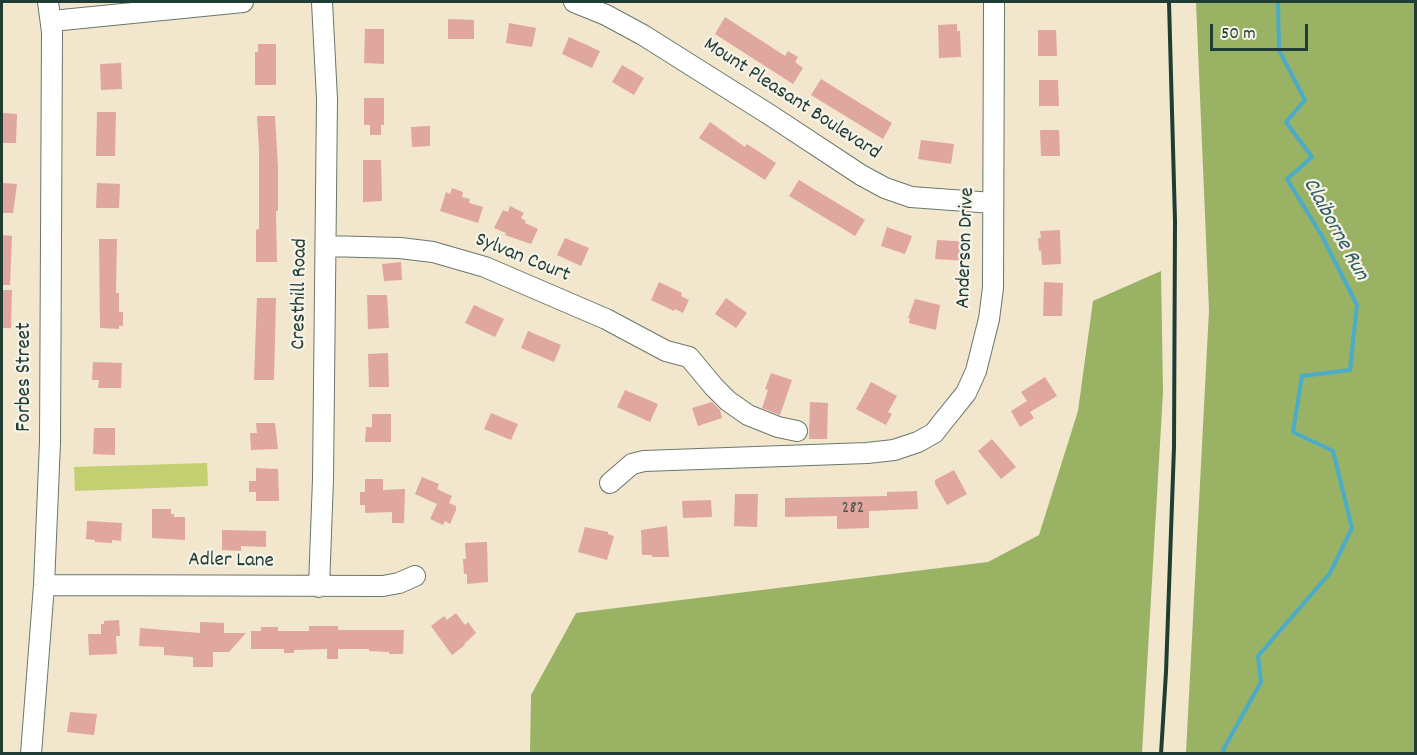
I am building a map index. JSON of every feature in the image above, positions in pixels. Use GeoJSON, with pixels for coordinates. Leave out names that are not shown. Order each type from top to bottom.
{"type":"FeatureCollection","features":[{"type":"Feature","properties":{"kind":"street","name":"Forbes Street"},"geometry":{"type":"LineString","coordinates":[[31,753],[44,585],[50,442],[52,21],[48,2]]}},
{"type":"Feature","properties":{"kind":"street"},"geometry":{"type":"LineString","coordinates":[[52,21],[243,2]]}},
{"type":"Feature","properties":{"kind":"street","name":"Cresthill Road"},"geometry":{"type":"LineString","coordinates":[[319,587],[323,467],[327,99],[322,2]]}},
{"type":"Feature","properties":{"kind":"street","name":"Mount Pleasant Boulevard"},"geometry":{"type":"LineString","coordinates":[[574,2],[606,15],[643,35],[861,175],[885,188],[911,197],[993,203]]}},
{"type":"Feature","properties":{"kind":"street","name":"Anderson Drive"},"geometry":{"type":"LineString","coordinates":[[610,483],[632,464],[644,461],[867,453],[906,447],[934,433],[966,393],[976,371],[981,352],[993,288],[994,2]]}},
{"type":"Feature","properties":{"kind":"street","name":"Sylvan Court"},"geometry":{"type":"LineString","coordinates":[[326,246],[400,248],[433,252],[466,261],[606,319],[666,351],[689,357],[728,401],[762,422],[797,431]]}},
{"type":"Feature","properties":{"kind":"street","name":"Adler Lane"},"geometry":{"type":"LineString","coordinates":[[44,585],[383,586],[416,576]]}},
{"type":"Feature","properties":{"kind":"green space"},"geometry":{"type":"Polygon","coordinates":[[[1196,2],[1415,2],[1415,753],[1186,753],[1209,310],[1196,2]]]}},
{"type":"Feature","properties":{"kind":"green space"},"geometry":{"type":"Polygon","coordinates":[[[1161,271],[1163,392],[1142,753],[530,753],[531,695],[576,613],[988,562],[1039,535],[1078,411],[1093,301],[1161,271]]]}},
{"type":"Feature","properties":{"kind":"green space"},"geometry":{"type":"Polygon","coordinates":[[[207,463],[208,486],[75,491],[74,467],[207,463]]]}},
{"type":"Feature","properties":{"kind":"building"},"geometry":{"type":"Polygon","coordinates":[[[725,17],[785,56],[788,51],[798,57],[795,62],[803,68],[793,84],[715,34],[725,17]]]}},
{"type":"Feature","properties":{"kind":"building"},"geometry":{"type":"Polygon","coordinates":[[[448,19],[474,20],[474,39],[448,39],[448,19]]]}},
{"type":"Feature","properties":{"kind":"building"},"geometry":{"type":"Polygon","coordinates":[[[509,23],[536,28],[532,47],[506,43],[509,23]]]}},
{"type":"Feature","properties":{"kind":"building"},"geometry":{"type":"Polygon","coordinates":[[[957,24],[957,31],[960,31],[961,57],[939,58],[938,25],[957,24]]]}},
{"type":"Feature","properties":{"kind":"building"},"geometry":{"type":"Polygon","coordinates":[[[365,29],[384,29],[384,64],[364,63],[365,29]]]}},
{"type":"Feature","properties":{"kind":"building"},"geometry":{"type":"Polygon","coordinates":[[[1038,30],[1056,30],[1057,56],[1038,56],[1038,30]]]}},
{"type":"Feature","properties":{"kind":"building"},"geometry":{"type":"Polygon","coordinates":[[[569,37],[600,51],[592,68],[562,54],[569,37]]]}},
{"type":"Feature","properties":{"kind":"building"},"geometry":{"type":"Polygon","coordinates":[[[258,44],[276,44],[276,85],[255,85],[255,52],[258,52],[258,44]]]}},
{"type":"Feature","properties":{"kind":"building"},"geometry":{"type":"Polygon","coordinates":[[[121,63],[122,89],[101,90],[100,64],[121,63]]]}},
{"type":"Feature","properties":{"kind":"building"},"geometry":{"type":"Polygon","coordinates":[[[622,65],[644,78],[634,95],[612,82],[622,65]]]}},
{"type":"Feature","properties":{"kind":"building"},"geometry":{"type":"Polygon","coordinates":[[[821,79],[892,123],[883,139],[811,95],[821,79]]]}},
{"type":"Feature","properties":{"kind":"building"},"geometry":{"type":"Polygon","coordinates":[[[1039,80],[1058,80],[1059,106],[1039,106],[1039,80]]]}},
{"type":"Feature","properties":{"kind":"building"},"geometry":{"type":"Polygon","coordinates":[[[364,98],[384,98],[384,125],[381,125],[381,135],[370,135],[370,125],[364,125],[364,98]]]}},
{"type":"Feature","properties":{"kind":"building"},"geometry":{"type":"Polygon","coordinates":[[[97,112],[116,112],[115,156],[96,156],[97,112]]]}},
{"type":"Feature","properties":{"kind":"building"},"geometry":{"type":"Polygon","coordinates":[[[2,113],[17,114],[16,143],[2,143],[2,113]]]}},
{"type":"Feature","properties":{"kind":"building"},"geometry":{"type":"Polygon","coordinates":[[[257,116],[275,116],[278,168],[277,262],[256,262],[256,230],[259,229],[257,116]]]}},
{"type":"Feature","properties":{"kind":"building"},"geometry":{"type":"Polygon","coordinates":[[[710,122],[745,147],[747,144],[776,163],[765,180],[699,138],[710,122]]]}},
{"type":"Feature","properties":{"kind":"building"},"geometry":{"type":"Polygon","coordinates":[[[430,126],[430,146],[412,147],[411,127],[430,126]]]}},
{"type":"Feature","properties":{"kind":"building"},"geometry":{"type":"Polygon","coordinates":[[[1040,130],[1059,130],[1060,156],[1041,156],[1040,130]]]}},
{"type":"Feature","properties":{"kind":"building"},"geometry":{"type":"Polygon","coordinates":[[[921,140],[954,144],[951,164],[918,159],[921,140]]]}},
{"type":"Feature","properties":{"kind":"building"},"geometry":{"type":"Polygon","coordinates":[[[363,160],[381,160],[382,201],[363,202],[363,160]]]}},
{"type":"Feature","properties":{"kind":"building"},"geometry":{"type":"Polygon","coordinates":[[[799,180],[865,220],[855,236],[789,196],[799,180]]]}},
{"type":"Feature","properties":{"kind":"building"},"geometry":{"type":"Polygon","coordinates":[[[2,183],[17,184],[13,213],[2,213],[2,183]]]}},
{"type":"Feature","properties":{"kind":"building"},"geometry":{"type":"Polygon","coordinates":[[[97,183],[120,184],[119,208],[96,208],[97,183]]]}},
{"type":"Feature","properties":{"kind":"building"},"geometry":{"type":"Polygon","coordinates":[[[452,188],[463,192],[462,197],[470,199],[469,203],[483,207],[478,223],[440,211],[446,192],[450,194],[452,188]]]}},
{"type":"Feature","properties":{"kind":"building"},"geometry":{"type":"Polygon","coordinates":[[[510,206],[524,213],[521,218],[526,221],[525,223],[538,229],[531,244],[505,235],[506,233],[494,228],[503,210],[508,212],[510,206]]]}},
{"type":"Feature","properties":{"kind":"building"},"geometry":{"type":"Polygon","coordinates":[[[887,227],[912,236],[905,254],[881,246],[887,227]]]}},
{"type":"Feature","properties":{"kind":"building"},"geometry":{"type":"Polygon","coordinates":[[[1060,230],[1061,264],[1042,265],[1038,238],[1041,238],[1040,231],[1060,230]]]}},
{"type":"Feature","properties":{"kind":"building"},"geometry":{"type":"Polygon","coordinates":[[[2,235],[12,236],[10,285],[2,285],[2,235]]]}},
{"type":"Feature","properties":{"kind":"building"},"geometry":{"type":"Polygon","coordinates":[[[565,238],[589,248],[581,266],[557,255],[565,238]]]}},
{"type":"Feature","properties":{"kind":"building"},"geometry":{"type":"Polygon","coordinates":[[[99,239],[117,239],[116,293],[119,293],[119,312],[123,312],[123,326],[119,326],[119,329],[100,328],[99,239]]]}},
{"type":"Feature","properties":{"kind":"building"},"geometry":{"type":"Polygon","coordinates":[[[937,240],[970,242],[968,261],[935,259],[937,240]]]}},
{"type":"Feature","properties":{"kind":"building"},"geometry":{"type":"Polygon","coordinates":[[[401,262],[402,280],[384,281],[382,264],[401,262]]]}},
{"type":"Feature","properties":{"kind":"building"},"geometry":{"type":"Polygon","coordinates":[[[659,282],[682,293],[681,296],[689,300],[683,313],[651,300],[659,282]]]}},
{"type":"Feature","properties":{"kind":"building"},"geometry":{"type":"Polygon","coordinates":[[[1044,282],[1063,283],[1062,316],[1043,316],[1044,282]]]}},
{"type":"Feature","properties":{"kind":"building"},"geometry":{"type":"Polygon","coordinates":[[[2,290],[12,290],[11,328],[2,328],[2,290]]]}},
{"type":"Feature","properties":{"kind":"building"},"geometry":{"type":"Polygon","coordinates":[[[367,295],[387,295],[389,328],[368,329],[367,295]]]}},
{"type":"Feature","properties":{"kind":"building"},"geometry":{"type":"Polygon","coordinates":[[[257,298],[276,298],[274,380],[254,380],[257,298]]]}},
{"type":"Feature","properties":{"kind":"building"},"geometry":{"type":"Polygon","coordinates":[[[726,298],[747,313],[736,328],[715,314],[726,298]]]}},
{"type":"Feature","properties":{"kind":"building"},"geometry":{"type":"Polygon","coordinates":[[[915,299],[940,305],[936,330],[909,323],[910,318],[908,318],[915,299]]]}},
{"type":"Feature","properties":{"kind":"building"},"geometry":{"type":"Polygon","coordinates":[[[474,305],[504,319],[495,337],[465,323],[474,305]]]}},
{"type":"Feature","properties":{"kind":"building"},"geometry":{"type":"Polygon","coordinates":[[[528,331],[561,345],[554,362],[521,348],[528,331]]]}},
{"type":"Feature","properties":{"kind":"building"},"geometry":{"type":"Polygon","coordinates":[[[388,353],[389,387],[369,387],[368,354],[388,353]]]}},
{"type":"Feature","properties":{"kind":"building"},"geometry":{"type":"Polygon","coordinates":[[[93,362],[122,363],[121,388],[98,388],[99,380],[92,380],[93,362]]]}},
{"type":"Feature","properties":{"kind":"building"},"geometry":{"type":"Polygon","coordinates":[[[771,373],[792,380],[780,415],[762,408],[768,390],[765,389],[771,373]]]}},
{"type":"Feature","properties":{"kind":"building"},"geometry":{"type":"Polygon","coordinates":[[[1045,377],[1057,396],[1030,412],[1034,418],[1020,427],[1011,411],[1027,401],[1021,392],[1045,377]]]}},
{"type":"Feature","properties":{"kind":"building"},"geometry":{"type":"Polygon","coordinates":[[[871,382],[897,396],[888,412],[892,414],[886,425],[856,409],[871,382]]]}},
{"type":"Feature","properties":{"kind":"building"},"geometry":{"type":"Polygon","coordinates":[[[625,390],[658,404],[650,422],[617,407],[625,390]]]}},
{"type":"Feature","properties":{"kind":"building"},"geometry":{"type":"Polygon","coordinates":[[[712,402],[720,410],[722,418],[698,426],[692,408],[712,402]]]}},
{"type":"Feature","properties":{"kind":"building"},"geometry":{"type":"Polygon","coordinates":[[[810,402],[828,403],[827,439],[809,439],[810,402]]]}},
{"type":"Feature","properties":{"kind":"building"},"geometry":{"type":"Polygon","coordinates":[[[491,413],[518,424],[511,440],[484,429],[491,413]]]}},
{"type":"Feature","properties":{"kind":"building"},"geometry":{"type":"Polygon","coordinates":[[[372,414],[391,414],[391,442],[365,442],[366,427],[372,427],[372,414]]]}},
{"type":"Feature","properties":{"kind":"building"},"geometry":{"type":"Polygon","coordinates":[[[256,423],[275,423],[278,449],[251,450],[250,433],[257,433],[256,423]]]}},
{"type":"Feature","properties":{"kind":"building"},"geometry":{"type":"Polygon","coordinates":[[[94,428],[115,428],[115,455],[93,454],[94,428]]]}},
{"type":"Feature","properties":{"kind":"building"},"geometry":{"type":"Polygon","coordinates":[[[992,439],[1016,467],[1001,479],[978,451],[992,439]]]}},
{"type":"Feature","properties":{"kind":"building"},"geometry":{"type":"Polygon","coordinates":[[[256,468],[278,469],[279,501],[256,501],[256,492],[249,492],[249,481],[256,481],[256,468]]]}},
{"type":"Feature","properties":{"kind":"building"},"geometry":{"type":"Polygon","coordinates":[[[954,470],[967,494],[947,505],[935,480],[954,470]]]}},
{"type":"Feature","properties":{"kind":"building"},"geometry":{"type":"Polygon","coordinates":[[[422,477],[439,484],[437,489],[452,496],[449,503],[456,506],[456,510],[450,524],[445,521],[443,525],[430,519],[437,504],[415,494],[422,477]]]}},
{"type":"Feature","properties":{"kind":"building"},"geometry":{"type":"Polygon","coordinates":[[[365,479],[383,479],[383,490],[405,489],[404,523],[392,523],[392,512],[365,513],[365,505],[360,505],[360,492],[365,492],[365,479]]]}},
{"type":"Feature","properties":{"kind":"building"},"geometry":{"type":"Polygon","coordinates":[[[917,491],[918,509],[869,511],[869,528],[837,529],[837,516],[785,517],[785,498],[887,496],[887,492],[917,491]]]}},
{"type":"Feature","properties":{"kind":"building"},"geometry":{"type":"Polygon","coordinates":[[[735,494],[758,494],[757,527],[734,526],[735,494]]]}},
{"type":"Feature","properties":{"kind":"building"},"geometry":{"type":"Polygon","coordinates":[[[711,500],[712,517],[683,518],[682,501],[711,500]]]}},
{"type":"Feature","properties":{"kind":"building"},"geometry":{"type":"Polygon","coordinates":[[[152,509],[171,509],[174,517],[185,517],[185,540],[152,538],[152,509]]]}},
{"type":"Feature","properties":{"kind":"building"},"geometry":{"type":"Polygon","coordinates":[[[87,521],[122,523],[121,541],[112,540],[112,543],[86,539],[87,521]]]}},
{"type":"Feature","properties":{"kind":"building"},"geometry":{"type":"Polygon","coordinates":[[[667,526],[669,557],[642,555],[641,530],[667,526]]]}},
{"type":"Feature","properties":{"kind":"building"},"geometry":{"type":"Polygon","coordinates":[[[585,527],[608,532],[614,536],[607,560],[578,552],[585,527]]]}},
{"type":"Feature","properties":{"kind":"building"},"geometry":{"type":"Polygon","coordinates":[[[222,530],[266,531],[266,547],[241,546],[241,551],[222,550],[222,530]]]}},
{"type":"Feature","properties":{"kind":"building"},"geometry":{"type":"Polygon","coordinates":[[[487,542],[488,582],[467,584],[463,559],[466,559],[465,543],[487,542]]]}},
{"type":"Feature","properties":{"kind":"building"},"geometry":{"type":"Polygon","coordinates":[[[456,613],[465,625],[468,622],[476,633],[452,655],[431,626],[444,616],[447,620],[456,613]]]}},
{"type":"Feature","properties":{"kind":"building"},"geometry":{"type":"Polygon","coordinates":[[[119,620],[120,636],[116,636],[117,654],[89,655],[88,634],[101,634],[101,624],[104,624],[104,621],[119,620]]]}},
{"type":"Feature","properties":{"kind":"building"},"geometry":{"type":"Polygon","coordinates":[[[200,622],[224,623],[224,633],[246,633],[229,652],[213,652],[213,667],[193,667],[193,657],[164,655],[164,647],[139,646],[140,628],[200,633],[200,622]]]}},
{"type":"Feature","properties":{"kind":"building"},"geometry":{"type":"Polygon","coordinates":[[[309,626],[338,626],[338,630],[404,630],[403,654],[389,654],[389,652],[369,651],[369,649],[338,649],[338,659],[327,659],[327,649],[294,650],[294,653],[284,653],[284,649],[251,649],[251,631],[261,631],[261,627],[278,627],[278,631],[309,631],[309,626]]]}},
{"type":"Feature","properties":{"kind":"building"},"geometry":{"type":"Polygon","coordinates":[[[70,712],[97,714],[94,735],[67,732],[70,712]]]}},
{"type":"Feature","properties":{"kind":"waterway","name":"Claiborne Run"},"geometry":{"type":"LineString","coordinates":[[1225,754],[1223,750],[1261,682],[1258,656],[1330,573],[1352,528],[1333,451],[1293,432],[1302,376],[1350,370],[1357,305],[1322,236],[1287,179],[1312,157],[1286,122],[1305,100],[1279,50],[1278,2]]}},
{"type":"Feature","properties":{"kind":"railway"},"geometry":{"type":"LineString","coordinates":[[1161,754],[1174,447],[1175,221],[1169,2]]}}]}
